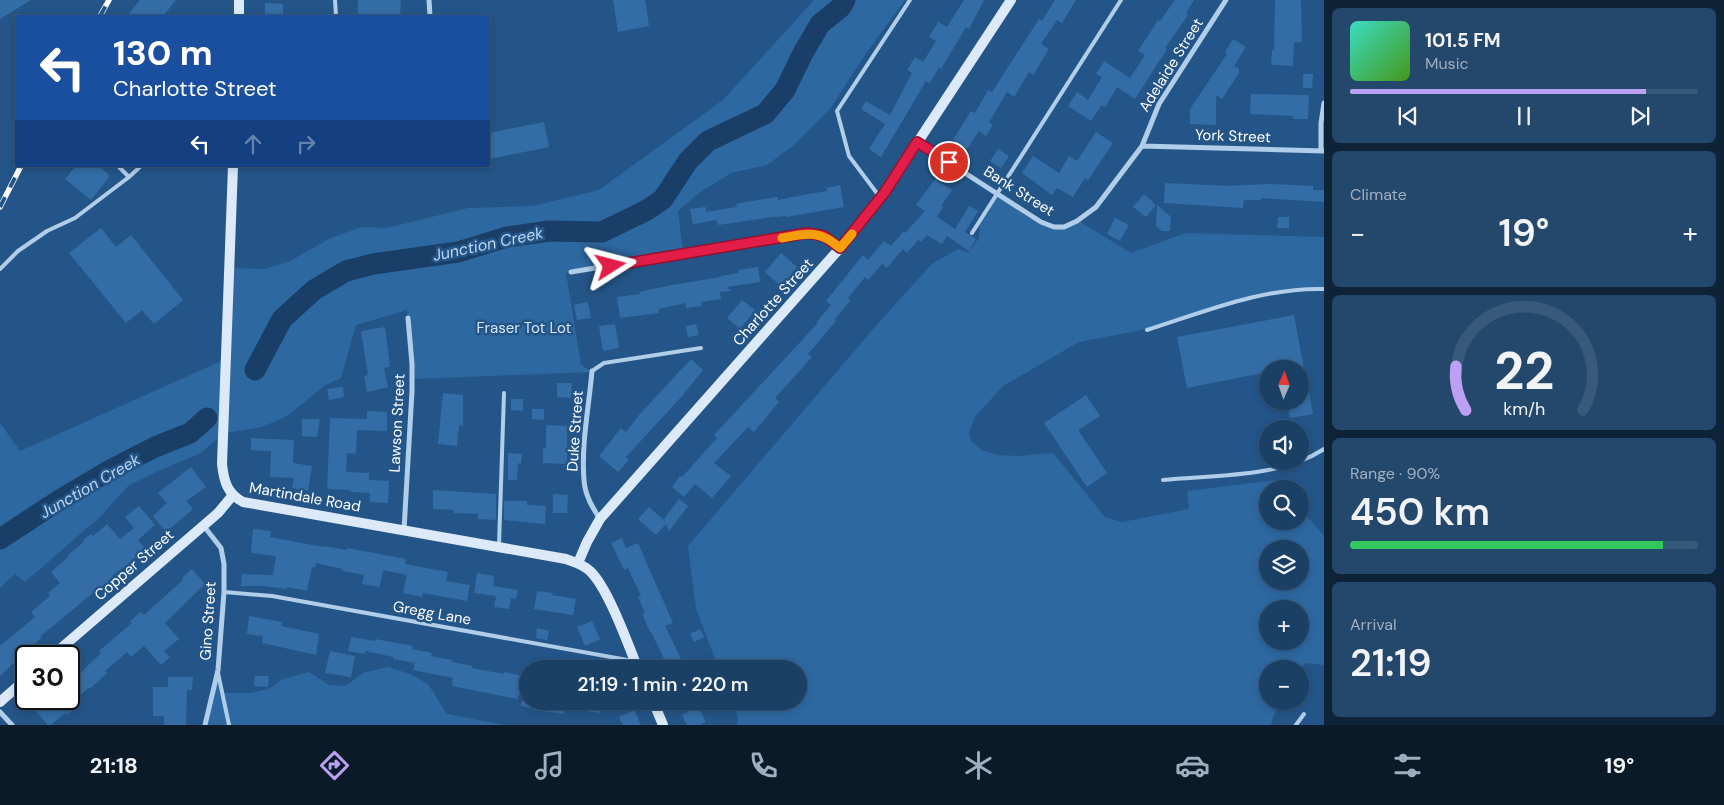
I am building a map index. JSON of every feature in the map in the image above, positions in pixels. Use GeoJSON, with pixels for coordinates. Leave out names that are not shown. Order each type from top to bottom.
{"type":"FeatureCollection","features":[{"type":"Feature","properties":{"kind":"street"},"geometry":{"type":"LineString","coordinates":[[239,0],[239,15]]}},
{"type":"Feature","properties":{"kind":"street"},"geometry":{"type":"LineString","coordinates":[[428,0],[430,15]]}},
{"type":"Feature","properties":{"kind":"street","name":"Charlotte Street"},"geometry":{"type":"LineString","coordinates":[[578,563],[600,519],[840,248],[881,198],[1011,0]]}},
{"type":"Feature","properties":{"kind":"street","name":"Adelaide Street"},"geometry":{"type":"LineString","coordinates":[[1058,227],[1064,227],[1077,221],[1096,207],[1142,146],[1159,104],[1226,0]]}},
{"type":"Feature","properties":{"kind":"street"},"geometry":{"type":"LineString","coordinates":[[1322,151],[1321,123],[1324,103]]}},
{"type":"Feature","properties":{"kind":"street","name":"Bank Street"},"geometry":{"type":"LineString","coordinates":[[917,142],[1041,222],[1058,227]]}},
{"type":"Feature","properties":{"kind":"street","name":"York Street"},"geometry":{"type":"LineString","coordinates":[[1142,146],[1322,151]]}},
{"type":"Feature","properties":{"kind":"street","name":"Martindale Road"},"geometry":{"type":"LineString","coordinates":[[233,167],[222,464],[226,486],[244,502],[566,559],[578,563],[589,570],[598,580],[635,660]]}},
{"type":"Feature","properties":{"kind":"street"},"geometry":{"type":"LineString","coordinates":[[571,272],[807,233],[824,236],[840,248]]}},
{"type":"Feature","properties":{"kind":"street","name":"Lawson Street"},"geometry":{"type":"LineString","coordinates":[[404,530],[412,392],[412,364],[408,318]]}},
{"type":"Feature","properties":{"kind":"street","name":"Duke Street"},"geometry":{"type":"LineString","coordinates":[[592,371],[584,455],[584,481],[591,505],[600,519]]}},
{"type":"Feature","properties":{"kind":"street","name":"Copper Street"},"geometry":{"type":"LineString","coordinates":[[65,645],[218,513],[233,494]]}},
{"type":"Feature","properties":{"kind":"street","name":"Gino Street"},"geometry":{"type":"LineString","coordinates":[[203,525],[221,548],[224,556],[224,592],[218,670],[205,725]]}},
{"type":"Feature","properties":{"kind":"street"},"geometry":{"type":"LineString","coordinates":[[0,702],[15,689]]}},
{"type":"Feature","properties":{"kind":"street"},"geometry":{"type":"LineString","coordinates":[[657,710],[663,725]]}},
{"type":"Feature","properties":{"kind":"street"},"geometry":{"type":"LineString","coordinates":[[0,712],[12,725]]}},
{"type":"Feature","properties":{"kind":"lane"},"geometry":{"type":"LineString","coordinates":[[335,0],[336,15]]}},
{"type":"Feature","properties":{"kind":"lane"},"geometry":{"type":"LineString","coordinates":[[881,198],[849,156],[837,110],[910,0]]}},
{"type":"Feature","properties":{"kind":"lane"},"geometry":{"type":"LineString","coordinates":[[972,233],[1121,0]]}},
{"type":"Feature","properties":{"kind":"lane"},"geometry":{"type":"LineString","coordinates":[[119,167],[129,177]]}},
{"type":"Feature","properties":{"kind":"lane"},"geometry":{"type":"LineString","coordinates":[[0,269],[18,251],[47,231],[75,218],[140,167]]}},
{"type":"Feature","properties":{"kind":"lane"},"geometry":{"type":"LineString","coordinates":[[1147,330],[1265,294],[1304,288],[1324,289]]}},
{"type":"Feature","properties":{"kind":"lane"},"geometry":{"type":"LineString","coordinates":[[592,371],[604,363],[701,348]]}},
{"type":"Feature","properties":{"kind":"lane"},"geometry":{"type":"LineString","coordinates":[[499,547],[504,393]]}},
{"type":"Feature","properties":{"kind":"lane"},"geometry":{"type":"LineString","coordinates":[[1163,480],[1243,473],[1284,467],[1310,458],[1324,449]]}},
{"type":"Feature","properties":{"kind":"lane","name":"Gregg Lane"},"geometry":{"type":"LineString","coordinates":[[224,592],[272,596],[611,660]]}},
{"type":"Feature","properties":{"kind":"lane"},"geometry":{"type":"LineString","coordinates":[[218,670],[229,725]]}},
{"type":"Feature","properties":{"kind":"lane"},"geometry":{"type":"LineString","coordinates":[[1296,725],[1304,714]]}},
{"type":"Feature","properties":{"kind":"green space","name":"Fraser Tot Lot"},"geometry":{"type":"Polygon","coordinates":[[[814,0],[905,0],[865,55],[830,109],[794,145],[767,165],[731,173],[699,193],[678,211],[683,253],[566,273],[581,365],[593,372],[411,379],[407,310],[356,325],[341,378],[324,386],[287,416],[262,427],[224,433],[201,453],[129,485],[102,515],[25,582],[15,574],[0,588],[0,423],[20,451],[226,359],[231,268],[265,269],[290,261],[331,238],[362,227],[387,228],[468,208],[533,206],[599,190],[723,100],[814,0]]]}},
{"type":"Feature","properties":{"kind":"green space"},"geometry":{"type":"Polygon","coordinates":[[[997,191],[1041,221],[1059,227],[1077,220],[1131,253],[1186,233],[1324,237],[1324,288],[1265,294],[1147,329],[1079,342],[1003,386],[975,417],[969,432],[971,441],[982,450],[997,455],[1021,456],[1053,453],[1105,517],[1122,522],[1189,509],[1187,491],[1259,482],[1259,530],[1309,530],[1309,518],[1324,536],[1324,665],[1309,663],[1309,660],[1259,660],[1259,710],[1277,710],[1271,725],[737,725],[738,717],[735,710],[807,710],[807,660],[716,660],[696,609],[688,546],[880,321],[932,264],[958,249],[968,253],[979,238],[980,219],[997,191]]]}},
{"type":"Feature","properties":{"kind":"green space"},"geometry":{"type":"Polygon","coordinates":[[[388,667],[410,674],[428,684],[447,714],[504,725],[204,725],[217,670],[222,693],[251,693],[269,689],[283,679],[309,672],[329,685],[346,686],[363,673],[388,667]]]}},
{"type":"Feature","properties":{"kind":"building"},"geometry":{"type":"Polygon","coordinates":[[[0,0],[31,0],[0,19],[0,0]]]}},
{"type":"Feature","properties":{"kind":"building"},"geometry":{"type":"Polygon","coordinates":[[[140,0],[176,0],[164,15],[128,15],[140,0]]]}},
{"type":"Feature","properties":{"kind":"building"},"geometry":{"type":"Polygon","coordinates":[[[358,0],[401,0],[400,15],[358,15],[358,0]]]}},
{"type":"Feature","properties":{"kind":"building"},"geometry":{"type":"Polygon","coordinates":[[[613,0],[645,0],[649,26],[618,32],[613,0]]]}},
{"type":"Feature","properties":{"kind":"building"},"geometry":{"type":"Polygon","coordinates":[[[964,0],[984,0],[969,29],[966,27],[941,69],[939,67],[930,83],[926,81],[881,157],[869,149],[885,124],[861,109],[866,101],[890,115],[912,73],[907,70],[915,57],[923,62],[936,41],[929,37],[938,22],[947,27],[964,0]]]}},
{"type":"Feature","properties":{"kind":"building"},"geometry":{"type":"Polygon","coordinates":[[[1055,0],[1076,0],[1062,23],[1057,20],[1041,44],[1049,49],[1033,75],[1029,72],[1014,97],[1007,92],[989,122],[993,125],[986,136],[979,131],[967,149],[953,140],[971,111],[975,113],[988,90],[992,92],[1039,19],[1042,21],[1055,0]]]}},
{"type":"Feature","properties":{"kind":"building"},"geometry":{"type":"Polygon","coordinates":[[[1175,0],[1194,0],[1186,13],[1188,15],[1165,48],[1167,49],[1135,99],[1117,87],[1105,107],[1102,105],[1091,121],[1068,106],[1077,92],[1088,100],[1102,77],[1096,74],[1104,61],[1130,78],[1145,55],[1138,51],[1158,20],[1160,21],[1175,0]]]}},
{"type":"Feature","properties":{"kind":"building"},"geometry":{"type":"Polygon","coordinates":[[[1275,0],[1301,0],[1302,42],[1294,42],[1293,66],[1271,65],[1272,50],[1274,50],[1275,0]]]}},
{"type":"Feature","properties":{"kind":"building"},"geometry":{"type":"Polygon","coordinates":[[[265,3],[283,4],[283,15],[265,15],[265,3]]]}},
{"type":"Feature","properties":{"kind":"building"},"geometry":{"type":"Polygon","coordinates":[[[1233,39],[1246,47],[1234,66],[1239,69],[1239,73],[1222,99],[1216,95],[1216,125],[1190,124],[1190,109],[1227,54],[1225,52],[1233,39]]]}},
{"type":"Feature","properties":{"kind":"building"},"geometry":{"type":"Polygon","coordinates":[[[1303,74],[1313,74],[1312,88],[1303,88],[1303,74]]]}},
{"type":"Feature","properties":{"kind":"building"},"geometry":{"type":"Polygon","coordinates":[[[1251,94],[1309,95],[1308,119],[1293,119],[1293,116],[1250,114],[1251,94]]]}},
{"type":"Feature","properties":{"kind":"building"},"geometry":{"type":"Polygon","coordinates":[[[544,122],[549,147],[490,159],[490,133],[544,122]]]}},
{"type":"Feature","properties":{"kind":"building"},"geometry":{"type":"Polygon","coordinates":[[[1096,132],[1113,143],[1088,180],[1085,178],[1073,197],[1057,188],[1052,195],[1022,173],[1033,156],[1059,173],[1069,156],[1077,161],[1096,132]]]}},
{"type":"Feature","properties":{"kind":"building"},"geometry":{"type":"Polygon","coordinates":[[[998,149],[1009,156],[1001,168],[990,161],[998,149]]]}},
{"type":"Feature","properties":{"kind":"building"},"geometry":{"type":"Polygon","coordinates":[[[75,167],[100,167],[110,176],[91,200],[65,179],[75,167]]]}},
{"type":"Feature","properties":{"kind":"building"},"geometry":{"type":"Polygon","coordinates":[[[935,179],[952,190],[941,206],[943,207],[937,217],[955,229],[969,206],[978,211],[965,232],[976,239],[969,251],[947,236],[942,244],[927,235],[921,242],[918,240],[907,253],[903,249],[887,268],[882,264],[868,280],[865,277],[848,298],[851,300],[834,320],[836,321],[808,354],[812,357],[775,398],[779,402],[754,432],[748,427],[714,463],[731,476],[712,498],[695,484],[684,497],[672,487],[680,476],[682,477],[717,438],[714,435],[817,324],[831,305],[826,301],[863,255],[868,260],[884,241],[891,246],[925,211],[916,205],[935,179]]]}},
{"type":"Feature","properties":{"kind":"building"},"geometry":{"type":"Polygon","coordinates":[[[1165,183],[1228,186],[1268,184],[1313,186],[1313,190],[1324,190],[1324,202],[1261,198],[1261,200],[1244,200],[1243,208],[1164,203],[1165,183]]]}},
{"type":"Feature","properties":{"kind":"building"},"geometry":{"type":"Polygon","coordinates":[[[840,185],[844,207],[786,217],[718,225],[717,220],[693,224],[690,209],[706,207],[706,212],[737,207],[736,204],[746,202],[777,197],[778,200],[827,191],[826,188],[840,185]]]}},
{"type":"Feature","properties":{"kind":"building"},"geometry":{"type":"Polygon","coordinates":[[[1144,194],[1156,205],[1146,217],[1133,207],[1144,194]]]}},
{"type":"Feature","properties":{"kind":"building"},"geometry":{"type":"Polygon","coordinates":[[[1157,205],[1171,217],[1170,231],[1162,231],[1156,226],[1157,205]]]}},
{"type":"Feature","properties":{"kind":"building"},"geometry":{"type":"Polygon","coordinates":[[[1278,217],[1289,217],[1289,228],[1277,228],[1278,217]]]}},
{"type":"Feature","properties":{"kind":"building"},"geometry":{"type":"Polygon","coordinates":[[[1115,218],[1129,225],[1120,241],[1107,234],[1115,218]]]}},
{"type":"Feature","properties":{"kind":"building"},"geometry":{"type":"Polygon","coordinates":[[[101,228],[116,247],[131,235],[183,300],[154,324],[142,310],[126,323],[69,253],[101,228]]]}},
{"type":"Feature","properties":{"kind":"building"},"geometry":{"type":"Polygon","coordinates":[[[781,253],[797,267],[781,286],[765,272],[781,253]]]}},
{"type":"Feature","properties":{"kind":"building"},"geometry":{"type":"Polygon","coordinates":[[[758,267],[760,282],[727,287],[731,291],[720,292],[721,299],[701,302],[701,306],[686,308],[686,303],[658,309],[659,313],[620,318],[617,297],[721,277],[739,273],[739,270],[758,267]]]}},
{"type":"Feature","properties":{"kind":"building"},"geometry":{"type":"Polygon","coordinates":[[[742,300],[755,310],[740,329],[727,318],[742,300]]]}},
{"type":"Feature","properties":{"kind":"building"},"geometry":{"type":"Polygon","coordinates":[[[588,302],[591,318],[577,320],[574,305],[588,302]]]}},
{"type":"Feature","properties":{"kind":"building"},"geometry":{"type":"Polygon","coordinates":[[[1294,315],[1302,360],[1259,360],[1259,374],[1187,388],[1177,337],[1294,315]]]}},
{"type":"Feature","properties":{"kind":"building"},"geometry":{"type":"Polygon","coordinates":[[[615,324],[619,348],[603,351],[599,326],[615,324]]]}},
{"type":"Feature","properties":{"kind":"building"},"geometry":{"type":"Polygon","coordinates":[[[696,324],[699,335],[688,337],[686,326],[696,324]]]}},
{"type":"Feature","properties":{"kind":"building"},"geometry":{"type":"Polygon","coordinates":[[[385,327],[390,367],[384,368],[388,387],[367,392],[364,376],[368,375],[361,331],[385,327]]]}},
{"type":"Feature","properties":{"kind":"building"},"geometry":{"type":"Polygon","coordinates":[[[691,359],[703,370],[683,395],[626,457],[629,460],[618,472],[599,456],[621,428],[626,432],[640,414],[691,359]]]}},
{"type":"Feature","properties":{"kind":"building"},"geometry":{"type":"Polygon","coordinates":[[[557,383],[572,383],[571,398],[557,397],[557,383]]]}},
{"type":"Feature","properties":{"kind":"building"},"geometry":{"type":"Polygon","coordinates":[[[343,387],[344,397],[329,400],[327,389],[343,387]]]}},
{"type":"Feature","properties":{"kind":"building"},"geometry":{"type":"Polygon","coordinates":[[[1309,392],[1313,414],[1290,418],[1289,410],[1309,410],[1309,392]]]}},
{"type":"Feature","properties":{"kind":"building"},"geometry":{"type":"Polygon","coordinates":[[[443,393],[463,395],[463,426],[459,425],[457,446],[438,444],[443,393]]]}},
{"type":"Feature","properties":{"kind":"building"},"geometry":{"type":"Polygon","coordinates":[[[1086,395],[1100,416],[1078,430],[1107,473],[1087,487],[1044,423],[1086,395]]]}},
{"type":"Feature","properties":{"kind":"building"},"geometry":{"type":"Polygon","coordinates":[[[511,399],[523,399],[523,411],[511,410],[511,399]]]}},
{"type":"Feature","properties":{"kind":"building"},"geometry":{"type":"Polygon","coordinates":[[[532,409],[544,409],[544,420],[532,419],[532,409]]]}},
{"type":"Feature","properties":{"kind":"building"},"geometry":{"type":"Polygon","coordinates":[[[367,411],[387,412],[387,431],[357,430],[356,454],[347,453],[346,472],[369,473],[369,480],[389,481],[388,503],[370,502],[370,493],[327,489],[330,418],[367,419],[367,411]]]}},
{"type":"Feature","properties":{"kind":"building"},"geometry":{"type":"Polygon","coordinates":[[[302,419],[320,419],[317,437],[302,436],[302,419]]]}},
{"type":"Feature","properties":{"kind":"building"},"geometry":{"type":"Polygon","coordinates":[[[546,425],[567,426],[567,464],[543,463],[543,448],[546,448],[546,425]]]}},
{"type":"Feature","properties":{"kind":"building"},"geometry":{"type":"Polygon","coordinates":[[[251,438],[294,440],[293,463],[312,466],[308,491],[292,488],[294,478],[270,477],[271,451],[251,450],[251,438]]]}},
{"type":"Feature","properties":{"kind":"building"},"geometry":{"type":"Polygon","coordinates":[[[508,453],[522,454],[521,464],[518,463],[517,480],[508,480],[508,453]]]}},
{"type":"Feature","properties":{"kind":"building"},"geometry":{"type":"Polygon","coordinates":[[[191,467],[206,487],[186,501],[193,509],[166,532],[153,516],[167,503],[158,493],[191,467]]]}},
{"type":"Feature","properties":{"kind":"building"},"geometry":{"type":"Polygon","coordinates":[[[433,490],[496,494],[496,520],[478,519],[478,514],[454,513],[454,510],[433,509],[433,490]]]}},
{"type":"Feature","properties":{"kind":"building"},"geometry":{"type":"Polygon","coordinates":[[[553,494],[568,495],[567,513],[553,513],[553,494]]]}},
{"type":"Feature","properties":{"kind":"building"},"geometry":{"type":"Polygon","coordinates":[[[679,499],[688,506],[669,531],[666,524],[656,535],[638,519],[649,507],[666,522],[664,519],[679,499]]]}},
{"type":"Feature","properties":{"kind":"building"},"geometry":{"type":"Polygon","coordinates":[[[504,501],[527,501],[527,505],[546,506],[545,524],[504,520],[504,501]]]}},
{"type":"Feature","properties":{"kind":"building"},"geometry":{"type":"Polygon","coordinates":[[[139,506],[155,525],[138,540],[146,550],[112,576],[114,578],[100,587],[41,636],[33,645],[15,645],[15,662],[0,676],[0,646],[35,617],[31,612],[50,596],[48,593],[60,583],[51,572],[84,542],[83,540],[91,534],[93,536],[107,524],[120,539],[134,528],[125,517],[139,506]]]}},
{"type":"Feature","properties":{"kind":"building"},"geometry":{"type":"Polygon","coordinates":[[[253,529],[271,531],[270,537],[406,559],[405,564],[448,572],[446,581],[470,585],[467,601],[423,593],[422,597],[403,593],[407,575],[383,570],[380,587],[362,584],[364,575],[316,563],[315,568],[312,567],[307,591],[287,587],[287,589],[241,586],[242,574],[273,575],[276,556],[251,553],[253,529]]]}},
{"type":"Feature","properties":{"kind":"building"},"geometry":{"type":"Polygon","coordinates":[[[622,538],[626,548],[638,543],[673,623],[665,626],[682,660],[665,660],[642,614],[645,613],[638,597],[641,596],[628,568],[624,570],[611,543],[622,538]]]}},
{"type":"Feature","properties":{"kind":"building"},"geometry":{"type":"Polygon","coordinates":[[[192,569],[205,584],[165,623],[179,639],[164,651],[170,657],[161,665],[144,646],[131,657],[127,652],[105,671],[107,673],[91,688],[80,695],[80,673],[101,653],[99,651],[132,623],[130,621],[141,612],[144,615],[183,580],[182,578],[192,569]]]}},
{"type":"Feature","properties":{"kind":"building"},"geometry":{"type":"Polygon","coordinates":[[[477,573],[494,576],[493,586],[518,590],[516,599],[511,598],[509,609],[494,607],[496,596],[474,593],[477,573]]]}},
{"type":"Feature","properties":{"kind":"building"},"geometry":{"type":"Polygon","coordinates":[[[537,591],[576,599],[573,615],[534,609],[537,591]]]}},
{"type":"Feature","properties":{"kind":"building"},"geometry":{"type":"Polygon","coordinates":[[[249,616],[282,622],[281,626],[319,634],[316,655],[262,643],[263,636],[247,634],[249,616]]]}},
{"type":"Feature","properties":{"kind":"building"},"geometry":{"type":"Polygon","coordinates":[[[592,621],[600,639],[585,646],[577,627],[592,621]]]}},
{"type":"Feature","properties":{"kind":"building"},"geometry":{"type":"Polygon","coordinates":[[[537,628],[549,631],[547,640],[536,638],[537,628]]]}},
{"type":"Feature","properties":{"kind":"building"},"geometry":{"type":"Polygon","coordinates":[[[700,629],[704,637],[694,642],[690,634],[700,629]]]}},
{"type":"Feature","properties":{"kind":"building"},"geometry":{"type":"Polygon","coordinates":[[[351,637],[375,641],[375,639],[413,646],[412,649],[432,653],[431,656],[452,660],[452,662],[472,666],[472,668],[519,675],[518,699],[452,686],[453,678],[413,670],[415,663],[365,651],[365,654],[348,651],[351,637]]]}},
{"type":"Feature","properties":{"kind":"building"},"geometry":{"type":"Polygon","coordinates":[[[330,651],[355,656],[351,677],[325,673],[330,651]]]}},
{"type":"Feature","properties":{"kind":"building"},"geometry":{"type":"Polygon","coordinates":[[[255,676],[269,676],[268,687],[254,686],[255,676]]]}},
{"type":"Feature","properties":{"kind":"building"},"geometry":{"type":"Polygon","coordinates":[[[168,677],[193,677],[192,690],[187,690],[186,725],[164,725],[164,716],[153,716],[153,687],[168,687],[168,677]]]}},
{"type":"Feature","properties":{"kind":"building"},"geometry":{"type":"Polygon","coordinates":[[[35,710],[73,710],[67,715],[65,713],[51,725],[48,725],[35,710]]]}},
{"type":"Feature","properties":{"kind":"building"},"geometry":{"type":"Polygon","coordinates":[[[534,710],[565,710],[564,714],[534,710]]]}},
{"type":"Feature","properties":{"kind":"building"},"geometry":{"type":"Polygon","coordinates":[[[579,710],[600,710],[600,713],[579,710]]]}},
{"type":"Feature","properties":{"kind":"building"},"geometry":{"type":"Polygon","coordinates":[[[634,710],[641,725],[623,725],[619,717],[634,710]]]}},
{"type":"Feature","properties":{"kind":"building"},"geometry":{"type":"Polygon","coordinates":[[[687,710],[700,710],[706,722],[700,725],[687,725],[682,715],[688,712],[687,710]]]}},
{"type":"Feature","properties":{"kind":"waterway","name":"Junction Creek"},"geometry":{"type":"LineString","coordinates":[[255,370],[282,319],[314,290],[346,271],[373,264],[458,252],[507,237],[549,231],[602,232],[647,210],[663,199],[688,161],[708,141],[765,114],[785,90],[820,24],[841,7],[845,0]]}},
{"type":"Feature","properties":{"kind":"waterway","name":"Junction Creek"},"geometry":{"type":"LineString","coordinates":[[0,539],[61,499],[112,469],[155,447],[190,433],[207,418]]}},
{"type":"Feature","properties":{"kind":"railway"},"geometry":{"type":"LineString","coordinates":[[101,15],[109,0]]}},
{"type":"Feature","properties":{"kind":"railway"},"geometry":{"type":"LineString","coordinates":[[0,207],[20,167]]}},
{"type":"Feature","properties":{"kind":"slow traffic"},"geometry":{"type":"LineString","coordinates":[[782,238],[807,233],[816,234],[824,236],[840,248],[852,234]]}},
{"type":"Feature","properties":{"kind":"route"},"geometry":{"type":"LineString","coordinates":[[611,266],[807,233],[824,236],[840,248],[885,192],[917,142],[949,162]]}}]}
